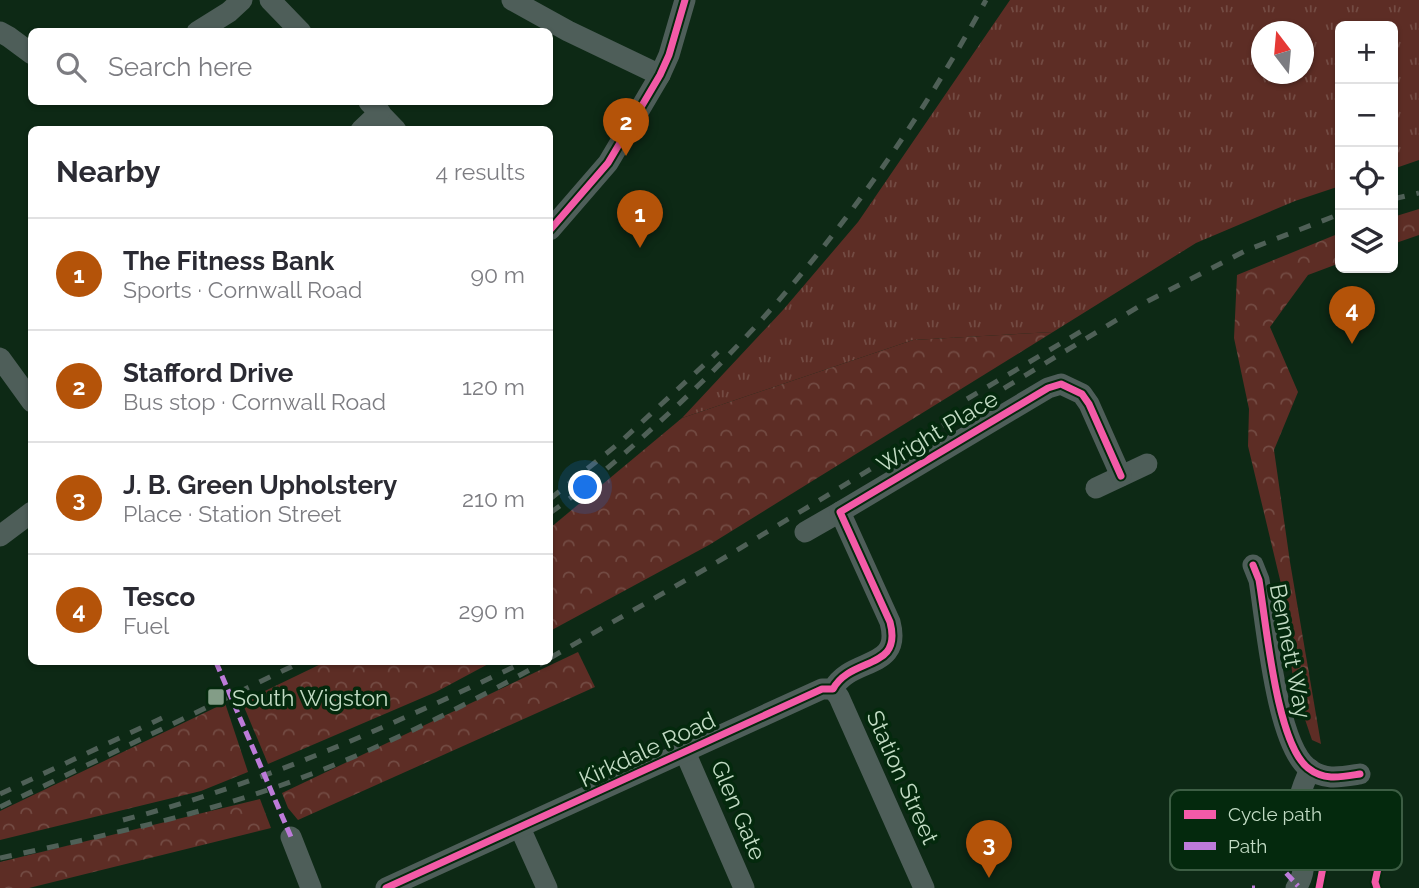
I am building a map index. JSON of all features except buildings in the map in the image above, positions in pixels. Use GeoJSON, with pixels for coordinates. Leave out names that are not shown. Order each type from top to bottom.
{"type":"FeatureCollection","features":[{"type":"Feature","properties":{"kind":"street"},"geometry":{"type":"LineString","coordinates":[[203,28],[242,0]]}},
{"type":"Feature","properties":{"kind":"street"},"geometry":{"type":"LineString","coordinates":[[270,0],[298,28]]}},
{"type":"Feature","properties":{"kind":"street"},"geometry":{"type":"LineString","coordinates":[[512,0],[568,31],[660,75]]}},
{"type":"Feature","properties":{"kind":"street"},"geometry":{"type":"LineString","coordinates":[[553,227],[608,163],[660,75],[669,55],[685,0]]}},
{"type":"Feature","properties":{"kind":"street"},"geometry":{"type":"LineString","coordinates":[[0,32],[28,51]]}},
{"type":"Feature","properties":{"kind":"street"},"geometry":{"type":"LineString","coordinates":[[363,126],[374,107],[392,126]]}},
{"type":"Feature","properties":{"kind":"street"},"geometry":{"type":"LineString","coordinates":[[0,358],[28,396]]}},
{"type":"Feature","properties":{"kind":"street","name":"Wright Place"},"geometry":{"type":"LineString","coordinates":[[805,532],[1048,387],[1061,384],[1082,394],[1089,404],[1121,476]]}},
{"type":"Feature","properties":{"kind":"street"},"geometry":{"type":"LineString","coordinates":[[1096,488],[1147,464]]}},
{"type":"Feature","properties":{"kind":"street","name":"Kirkdale Road"},"geometry":{"type":"LineString","coordinates":[[386,888],[822,689],[833,689],[839,677],[885,654],[893,646],[890,622],[839,512]]}},
{"type":"Feature","properties":{"kind":"street"},"geometry":{"type":"LineString","coordinates":[[0,536],[28,515]]}},
{"type":"Feature","properties":{"kind":"street","name":"Bennett Way"},"geometry":{"type":"LineString","coordinates":[[1253,565],[1259,580],[1279,701],[1288,737],[1297,754],[1310,769]]}},
{"type":"Feature","properties":{"kind":"street","name":"Station Street"},"geometry":{"type":"LineString","coordinates":[[833,689],[839,697],[924,888]]}},
{"type":"Feature","properties":{"kind":"street","name":"Glen Gate"},"geometry":{"type":"LineString","coordinates":[[685,752],[744,888]]}},
{"type":"Feature","properties":{"kind":"street"},"geometry":{"type":"LineString","coordinates":[[1303,790],[1310,769],[1335,779],[1360,774]]}},
{"type":"Feature","properties":{"kind":"street"},"geometry":{"type":"LineString","coordinates":[[520,828],[547,888]]}},
{"type":"Feature","properties":{"kind":"street"},"geometry":{"type":"LineString","coordinates":[[291,837],[311,888]]}},
{"type":"Feature","properties":{"kind":"street"},"geometry":{"type":"LineString","coordinates":[[1296,888],[1302,870]]}},
{"type":"Feature","properties":{"kind":"green space"},"geometry":{"type":"Polygon","coordinates":[[[1010,0],[1419,0],[1419,160],[1398,167],[1398,21],[1335,21],[1335,188],[1295,201],[1196,243],[1053,332],[913,340],[682,418],[783,310],[858,222],[1010,0]]]}},
{"type":"Feature","properties":{"kind":"green space"},"geometry":{"type":"Polygon","coordinates":[[[1419,209],[1419,235],[1398,242],[1398,215],[1419,209]]]}},
{"type":"Feature","properties":{"kind":"green space"},"geometry":{"type":"Polygon","coordinates":[[[1335,235],[1335,265],[1308,275],[1270,327],[1298,392],[1274,450],[1321,744],[1312,740],[1294,687],[1282,588],[1248,446],[1249,409],[1234,338],[1237,275],[1335,235]]]}},
{"type":"Feature","properties":{"kind":"green space"},"geometry":{"type":"Polygon","coordinates":[[[1053,332],[709,545],[553,629],[553,526],[682,418],[913,340],[1053,332]]]}},
{"type":"Feature","properties":{"kind":"green space"},"geometry":{"type":"Polygon","coordinates":[[[578,652],[595,687],[298,820],[288,808],[282,793],[578,652]]]}},
{"type":"Feature","properties":{"kind":"green space"},"geometry":{"type":"Polygon","coordinates":[[[319,665],[486,665],[436,692],[268,764],[242,702],[319,665]]]}},
{"type":"Feature","properties":{"kind":"green space"},"geometry":{"type":"Polygon","coordinates":[[[225,703],[248,772],[201,791],[0,840],[0,811],[225,703]]]}},
{"type":"Feature","properties":{"kind":"green space"},"geometry":{"type":"Polygon","coordinates":[[[260,799],[271,828],[29,888],[0,888],[0,862],[260,799]]]}},
{"type":"Feature","properties":{"kind":"railway"},"geometry":{"type":"LineString","coordinates":[[553,511],[617,460],[705,379],[797,279],[839,227],[917,116],[986,0]]}},
{"type":"Feature","properties":{"kind":"railway"},"geometry":{"type":"LineString","coordinates":[[1398,198],[1419,193]]}},
{"type":"Feature","properties":{"kind":"railway"},"geometry":{"type":"LineString","coordinates":[[553,656],[714,564],[1148,301],[1247,250],[1335,216]]}},
{"type":"Feature","properties":{"kind":"railway"},"geometry":{"type":"LineString","coordinates":[[967,399],[1085,329]]}},
{"type":"Feature","properties":{"kind":"railway"},"geometry":{"type":"LineString","coordinates":[[553,497],[618,444],[718,352]]}},
{"type":"Feature","properties":{"kind":"railway"},"geometry":{"type":"LineString","coordinates":[[0,807],[295,665]]}},
{"type":"Feature","properties":{"kind":"railway"},"geometry":{"type":"LineString","coordinates":[[123,820],[277,771],[377,730],[518,665]]}},
{"type":"Feature","properties":{"kind":"railway"},"geometry":{"type":"LineString","coordinates":[[0,858],[176,818],[279,786],[414,730],[539,665]]}},
{"type":"Feature","properties":{"kind":"railway"},"geometry":{"type":"LineString","coordinates":[[0,794],[162,718]]}},
{"type":"Feature","properties":{"kind":"marked path"},"geometry":{"type":"LineString","coordinates":[[217,665],[291,837]]}},
{"type":"Feature","properties":{"kind":"marked path"},"geometry":{"type":"LineString","coordinates":[[1283,870],[1298,886]]}},
{"type":"Feature","properties":{"kind":"cycle path"},"geometry":{"type":"LineString","coordinates":[[553,227],[608,163],[660,75],[669,55],[685,0]]}},
{"type":"Feature","properties":{"kind":"cycle path"},"geometry":{"type":"LineString","coordinates":[[386,888],[822,689],[833,689],[851,672],[882,656],[889,648],[892,638],[890,622],[840,512],[1048,388],[1061,384],[1082,394],[1121,476]]}},
{"type":"Feature","properties":{"kind":"cycle path"},"geometry":{"type":"LineString","coordinates":[[1253,565],[1259,580],[1280,708],[1297,754],[1308,768],[1320,775],[1333,777],[1360,774]]}},
{"type":"Feature","properties":{"kind":"cycle path"},"geometry":{"type":"LineString","coordinates":[[1319,888],[1322,870]]}},
{"type":"Feature","properties":{"kind":"cycle path"},"geometry":{"type":"LineString","coordinates":[[1377,888],[1375,882],[1378,870]]}},
{"type":"Feature","properties":{"kind":"place","name":"Stafford Drive"},"geometry":{"type":"Point","coordinates":[626,156]}},
{"type":"Feature","properties":{"kind":"place","name":"The Fitness Bank"},"geometry":{"type":"Point","coordinates":[640,248]}},
{"type":"Feature","properties":{"kind":"place","name":"Tesco"},"geometry":{"type":"Point","coordinates":[1352,344]}},
{"type":"Feature","properties":{"kind":"place","name":"South Wigston"},"geometry":{"type":"Point","coordinates":[216,697]}},
{"type":"Feature","properties":{"kind":"place","name":"J. B. Green Upholstery"},"geometry":{"type":"Point","coordinates":[989,878]}}]}
